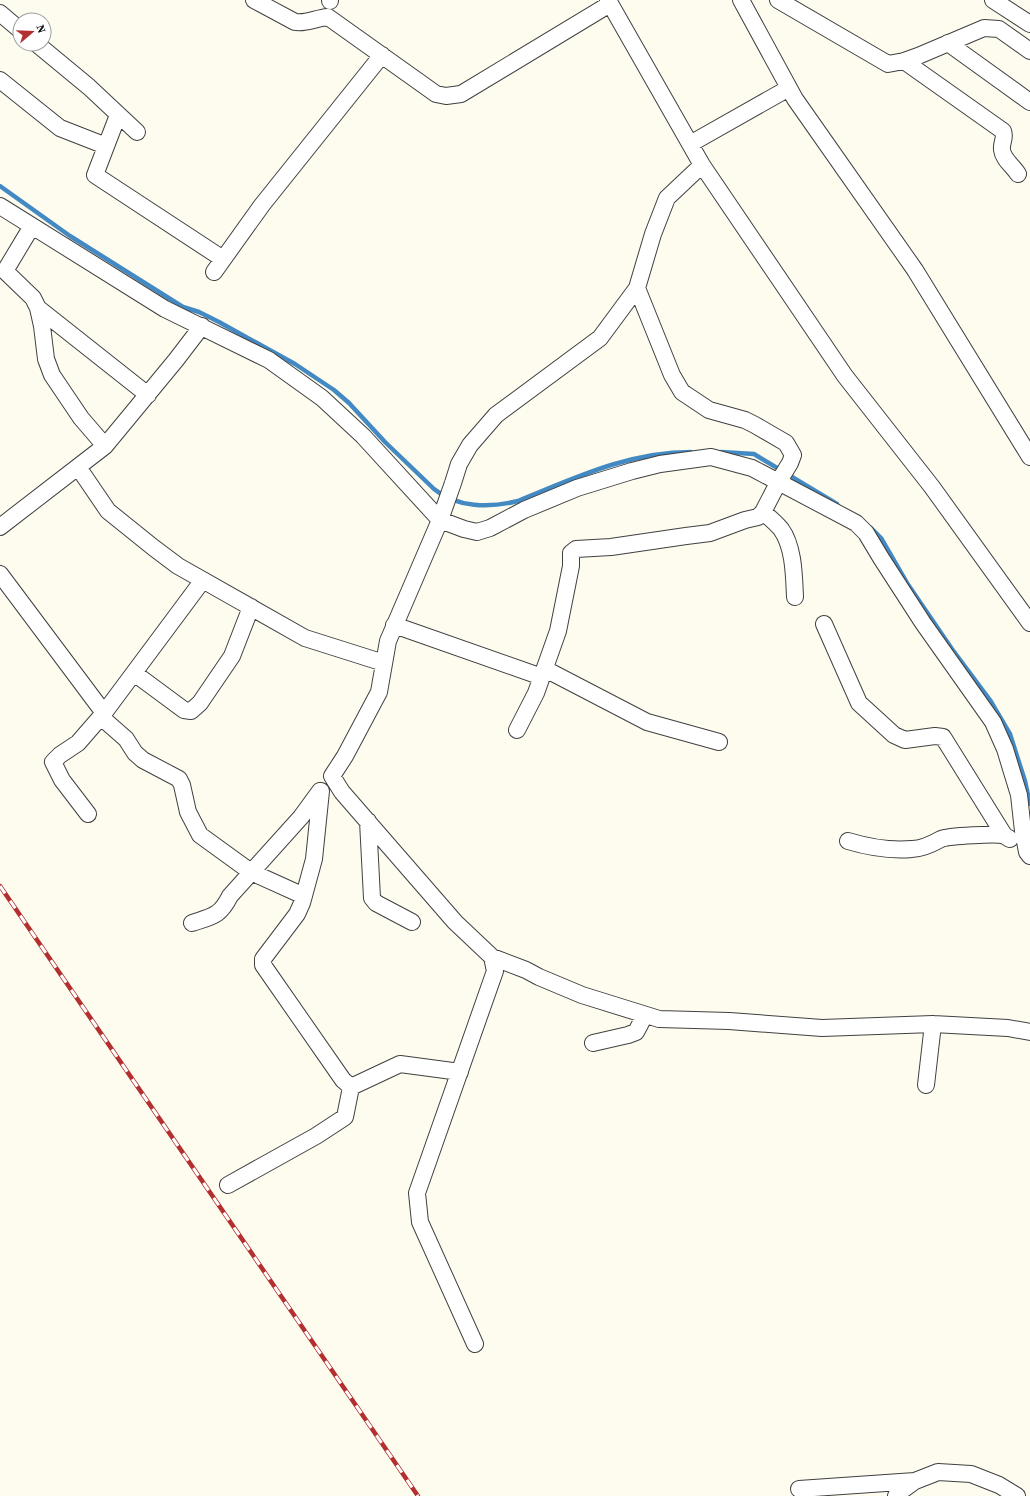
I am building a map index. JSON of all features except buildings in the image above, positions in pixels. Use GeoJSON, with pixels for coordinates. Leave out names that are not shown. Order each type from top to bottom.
{"type":"FeatureCollection","features":[{"type":"Feature","properties":{"kind":"street"},"geometry":{"type":"LineString","coordinates":[[254,0],[295,22],[302,23],[317,18],[328,17],[436,94],[446,96],[461,94],[609,2],[702,165],[845,376],[932,488],[1030,623]]}},
{"type":"Feature","properties":{"kind":"street"},"geometry":{"type":"LineString","coordinates":[[741,0],[795,99],[915,270],[1030,457]]}},
{"type":"Feature","properties":{"kind":"street"},"geometry":{"type":"LineString","coordinates":[[778,0],[888,64],[904,61],[984,28],[999,29],[1030,52]]}},
{"type":"Feature","properties":{"kind":"street"},"geometry":{"type":"LineString","coordinates":[[993,0],[1030,24]]}},
{"type":"Feature","properties":{"kind":"street"},"geometry":{"type":"LineString","coordinates":[[0,14],[12,24]]}},
{"type":"Feature","properties":{"kind":"street"},"geometry":{"type":"LineString","coordinates":[[948,44],[1030,102]]}},
{"type":"Feature","properties":{"kind":"street"},"geometry":{"type":"LineString","coordinates":[[47,52],[89,87],[137,132]]}},
{"type":"Feature","properties":{"kind":"street"},"geometry":{"type":"LineString","coordinates":[[214,272],[262,205],[382,55]]}},
{"type":"Feature","properties":{"kind":"street"},"geometry":{"type":"LineString","coordinates":[[904,61],[1003,131],[1005,136],[1002,149],[1005,158],[1014,166],[1018,174]]}},
{"type":"Feature","properties":{"kind":"street"},"geometry":{"type":"LineString","coordinates":[[0,80],[60,128],[106,146]]}},
{"type":"Feature","properties":{"kind":"street"},"geometry":{"type":"LineString","coordinates":[[690,144],[789,88]]}},
{"type":"Feature","properties":{"kind":"street"},"geometry":{"type":"LineString","coordinates":[[118,115],[95,175],[223,259]]}},
{"type":"Feature","properties":{"kind":"street"},"geometry":{"type":"LineString","coordinates":[[192,923],[214,916],[224,907],[230,896],[301,817],[345,756],[380,692],[388,640],[422,564],[454,483],[459,464],[470,445],[496,415],[600,338],[637,288],[653,234],[667,198],[702,165]]}},
{"type":"Feature","properties":{"kind":"street"},"geometry":{"type":"LineString","coordinates":[[0,206],[165,309],[269,360],[322,398],[442,514],[464,529],[477,532],[490,528],[524,510],[577,488],[632,471],[660,464],[711,458],[752,468],[780,479],[856,523],[866,533],[923,623],[993,722],[1005,749],[1019,795],[1023,831],[1029,854]]}},
{"type":"Feature","properties":{"kind":"street"},"geometry":{"type":"LineString","coordinates":[[32,226],[5,272],[33,298],[38,308],[46,359],[52,375],[81,418],[105,446]]}},
{"type":"Feature","properties":{"kind":"street"},"geometry":{"type":"LineString","coordinates":[[517,730],[536,693],[559,624],[571,566],[571,553],[576,549],[611,547],[710,533],[744,520],[758,517],[763,512],[793,455],[786,443],[745,420],[709,410],[682,392],[672,376],[637,288]]}},
{"type":"Feature","properties":{"kind":"street"},"geometry":{"type":"LineString","coordinates":[[38,308],[148,395]]}},
{"type":"Feature","properties":{"kind":"street"},"geometry":{"type":"LineString","coordinates":[[0,527],[105,446],[148,395],[202,326]]}},
{"type":"Feature","properties":{"kind":"street"},"geometry":{"type":"LineString","coordinates":[[78,467],[108,510],[178,566],[305,638],[384,663]]}},
{"type":"Feature","properties":{"kind":"street"},"geometry":{"type":"LineString","coordinates":[[763,512],[781,530],[787,542],[794,570],[795,597]]}},
{"type":"Feature","properties":{"kind":"street"},"geometry":{"type":"LineString","coordinates":[[0,574],[102,715],[126,739],[135,753],[144,760],[179,778],[188,812],[200,835],[251,872],[304,896]]}},
{"type":"Feature","properties":{"kind":"street"},"geometry":{"type":"LineString","coordinates":[[88,814],[62,780],[53,762],[60,755],[78,743],[102,715],[203,580]]}},
{"type":"Feature","properties":{"kind":"street"},"geometry":{"type":"LineString","coordinates":[[134,673],[184,710],[191,711],[200,704],[232,656],[251,607]]}},
{"type":"Feature","properties":{"kind":"street"},"geometry":{"type":"LineString","coordinates":[[824,624],[859,703],[894,735],[905,740],[935,736],[943,737],[1004,836],[1029,854]]}},
{"type":"Feature","properties":{"kind":"street"},"geometry":{"type":"LineString","coordinates":[[394,625],[543,673],[647,722],[719,742]]}},
{"type":"Feature","properties":{"kind":"street"},"geometry":{"type":"LineString","coordinates":[[332,776],[342,792],[455,922],[492,957],[526,970],[582,995],[599,999],[660,1020],[729,1021],[822,1028],[933,1024],[1002,1027],[1030,1032]]}},
{"type":"Feature","properties":{"kind":"street"},"geometry":{"type":"LineString","coordinates":[[321,791],[314,859],[304,896],[297,914],[263,959],[263,965],[343,1080],[351,1087]]}},
{"type":"Feature","properties":{"kind":"street"},"geometry":{"type":"LineString","coordinates":[[368,821],[372,898],[376,903],[412,922]]}},
{"type":"Feature","properties":{"kind":"street"},"geometry":{"type":"LineString","coordinates":[[848,841],[871,847],[912,849],[936,843],[941,839],[989,834],[1004,836]]}},
{"type":"Feature","properties":{"kind":"street"},"geometry":{"type":"LineString","coordinates":[[475,1344],[420,1222],[417,1193],[495,971],[492,957]]}},
{"type":"Feature","properties":{"kind":"street"},"geometry":{"type":"LineString","coordinates":[[593,1043],[636,1032],[645,1015]]}},
{"type":"Feature","properties":{"kind":"street"},"geometry":{"type":"LineString","coordinates":[[926,1085],[933,1024]]}},
{"type":"Feature","properties":{"kind":"street"},"geometry":{"type":"LineString","coordinates":[[351,1087],[400,1064],[460,1072]]}},
{"type":"Feature","properties":{"kind":"street"},"geometry":{"type":"LineString","coordinates":[[228,1185],[316,1136],[345,1117],[351,1087]]}},
{"type":"Feature","properties":{"kind":"street"},"geometry":{"type":"LineString","coordinates":[[896,1496],[915,1481],[938,1472],[970,1474],[999,1486],[1017,1496]]}},
{"type":"Feature","properties":{"kind":"street"},"geometry":{"type":"LineString","coordinates":[[799,1489],[915,1481]]}},
{"type":"Feature","properties":{"kind":"waterway"},"geometry":{"type":"LineString","coordinates":[[0,186],[70,236],[183,307],[199,312],[219,322],[295,364],[334,390],[349,403],[385,442],[434,489],[453,500],[474,505],[496,505],[518,501],[581,475],[624,461],[645,456],[691,452]]}},
{"type":"Feature","properties":{"kind":"waterway"},"geometry":{"type":"LineString","coordinates":[[721,452],[754,454],[837,504]]}},
{"type":"Feature","properties":{"kind":"waterway"},"geometry":{"type":"LineString","coordinates":[[871,528],[881,538],[907,583],[952,649],[990,700],[1010,734],[1025,781],[1030,804]]}},
{"type":"Feature","properties":{"kind":"railway"},"geometry":{"type":"LineString","coordinates":[[0,886],[418,1496]]}}]}
